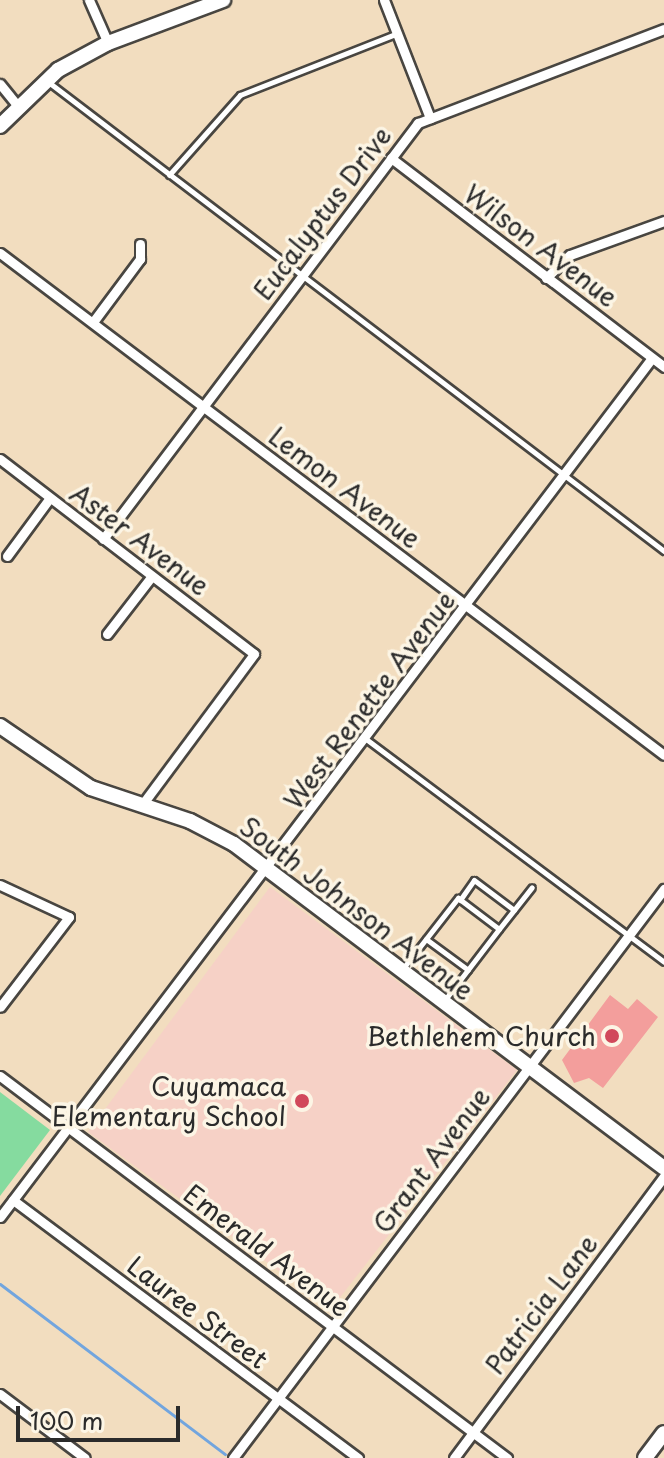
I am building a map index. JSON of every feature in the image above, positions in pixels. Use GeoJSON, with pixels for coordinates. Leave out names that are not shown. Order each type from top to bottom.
{"type":"FeatureCollection","features":[{"type":"Feature","properties":{"kind":"street"},"geometry":{"type":"LineString","coordinates":[[89,0],[108,43]]}},
{"type":"Feature","properties":{"kind":"street"},"geometry":{"type":"LineString","coordinates":[[384,0],[430,118]]}},
{"type":"Feature","properties":{"kind":"street"},"geometry":{"type":"LineString","coordinates":[[0,126],[17,105],[45,80],[108,43],[215,1]]}},
{"type":"Feature","properties":{"kind":"street","name":"Eucalyptus Drive"},"geometry":{"type":"LineString","coordinates":[[103,539],[418,123],[664,29]]}},
{"type":"Feature","properties":{"kind":"street"},"geometry":{"type":"LineString","coordinates":[[0,84],[17,105]]}},
{"type":"Feature","properties":{"kind":"street","name":"Wilson Avenue"},"geometry":{"type":"LineString","coordinates":[[391,158],[664,367]]}},
{"type":"Feature","properties":{"kind":"street"},"geometry":{"type":"LineString","coordinates":[[546,278],[570,255],[664,221]]}},
{"type":"Feature","properties":{"kind":"street"},"geometry":{"type":"LineString","coordinates":[[93,322],[140,259],[140,244]]}},
{"type":"Feature","properties":{"kind":"street","name":"Lemon Avenue"},"geometry":{"type":"LineString","coordinates":[[0,253],[664,755]]}},
{"type":"Feature","properties":{"kind":"street","name":"West Renette Avenue"},"geometry":{"type":"LineString","coordinates":[[0,1217],[269,869],[652,358]]}},
{"type":"Feature","properties":{"kind":"street","name":"Aster Avenue"},"geometry":{"type":"LineString","coordinates":[[0,459],[254,654],[142,805]]}},
{"type":"Feature","properties":{"kind":"street"},"geometry":{"type":"LineString","coordinates":[[7,556],[49,499]]}},
{"type":"Feature","properties":{"kind":"street"},"geometry":{"type":"LineString","coordinates":[[107,634],[152,576]]}},
{"type":"Feature","properties":{"kind":"street","name":"South Johnson Avenue"},"geometry":{"type":"LineString","coordinates":[[0,726],[65,774],[208,829],[269,869],[664,1168]]}},
{"type":"Feature","properties":{"kind":"street"},"geometry":{"type":"LineString","coordinates":[[0,885],[69,917],[0,1007]]}},
{"type":"Feature","properties":{"kind":"street","name":"Grant Avenue"},"geometry":{"type":"LineString","coordinates":[[233,1458],[664,889]]}},
{"type":"Feature","properties":{"kind":"street","name":"Emerald Avenue"},"geometry":{"type":"LineString","coordinates":[[0,1076],[507,1458]]}},
{"type":"Feature","properties":{"kind":"street","name":"Patricia Lane"},"geometry":{"type":"LineString","coordinates":[[454,1458],[664,1176]]}},
{"type":"Feature","properties":{"kind":"street","name":"Lauree Street"},"geometry":{"type":"LineString","coordinates":[[13,1200],[358,1458]]}},
{"type":"Feature","properties":{"kind":"street"},"geometry":{"type":"LineString","coordinates":[[0,1394],[85,1458]]}},
{"type":"Feature","properties":{"kind":"street"},"geometry":{"type":"LineString","coordinates":[[645,1458],[662,1439]]}},
{"type":"Feature","properties":{"kind":"lane"},"geometry":{"type":"LineString","coordinates":[[169,175],[240,95],[397,34]]}},
{"type":"Feature","properties":{"kind":"lane"},"geometry":{"type":"LineString","coordinates":[[45,80],[664,551]]}},
{"type":"Feature","properties":{"kind":"lane"},"geometry":{"type":"LineString","coordinates":[[366,739],[664,962]]}},
{"type":"Feature","properties":{"kind":"lane"},"geometry":{"type":"LineString","coordinates":[[402,971],[474,880],[514,910]]}},
{"type":"Feature","properties":{"kind":"lane"},"geometry":{"type":"LineString","coordinates":[[444,1002],[532,887]]}},
{"type":"Feature","properties":{"kind":"lane"},"geometry":{"type":"LineString","coordinates":[[460,900],[499,929]]}},
{"type":"Feature","properties":{"kind":"lane"},"geometry":{"type":"LineString","coordinates":[[426,939],[468,970]]}},
{"type":"Feature","properties":{"kind":"shaded area","name":"Cuyamaca Elementary School"},"geometry":{"type":"Polygon","coordinates":[[[270,887],[517,1070],[331,1309],[88,1132],[270,887]]]}},
{"type":"Feature","properties":{"kind":"green space"},"geometry":{"type":"Polygon","coordinates":[[[0,1092],[50,1130],[0,1196],[0,1092]]]}},
{"type":"Feature","properties":{"kind":"building","name":"Bethlehem Church"},"geometry":{"type":"Polygon","coordinates":[[[610,995],[628,1009],[637,999],[658,1017],[603,1088],[589,1078],[574,1083],[562,1060],[610,995]]]}},
{"type":"Feature","properties":{"kind":"waterway"},"geometry":{"type":"LineString","coordinates":[[0,1284],[225,1454]]}},
{"type":"Feature","properties":{"kind":"place","name":"Bethlehem Church"},"geometry":{"type":"Point","coordinates":[612,1036]}},
{"type":"Feature","properties":{"kind":"place","name":"Cuyamaca Elementary School"},"geometry":{"type":"Point","coordinates":[302,1101]}}]}
